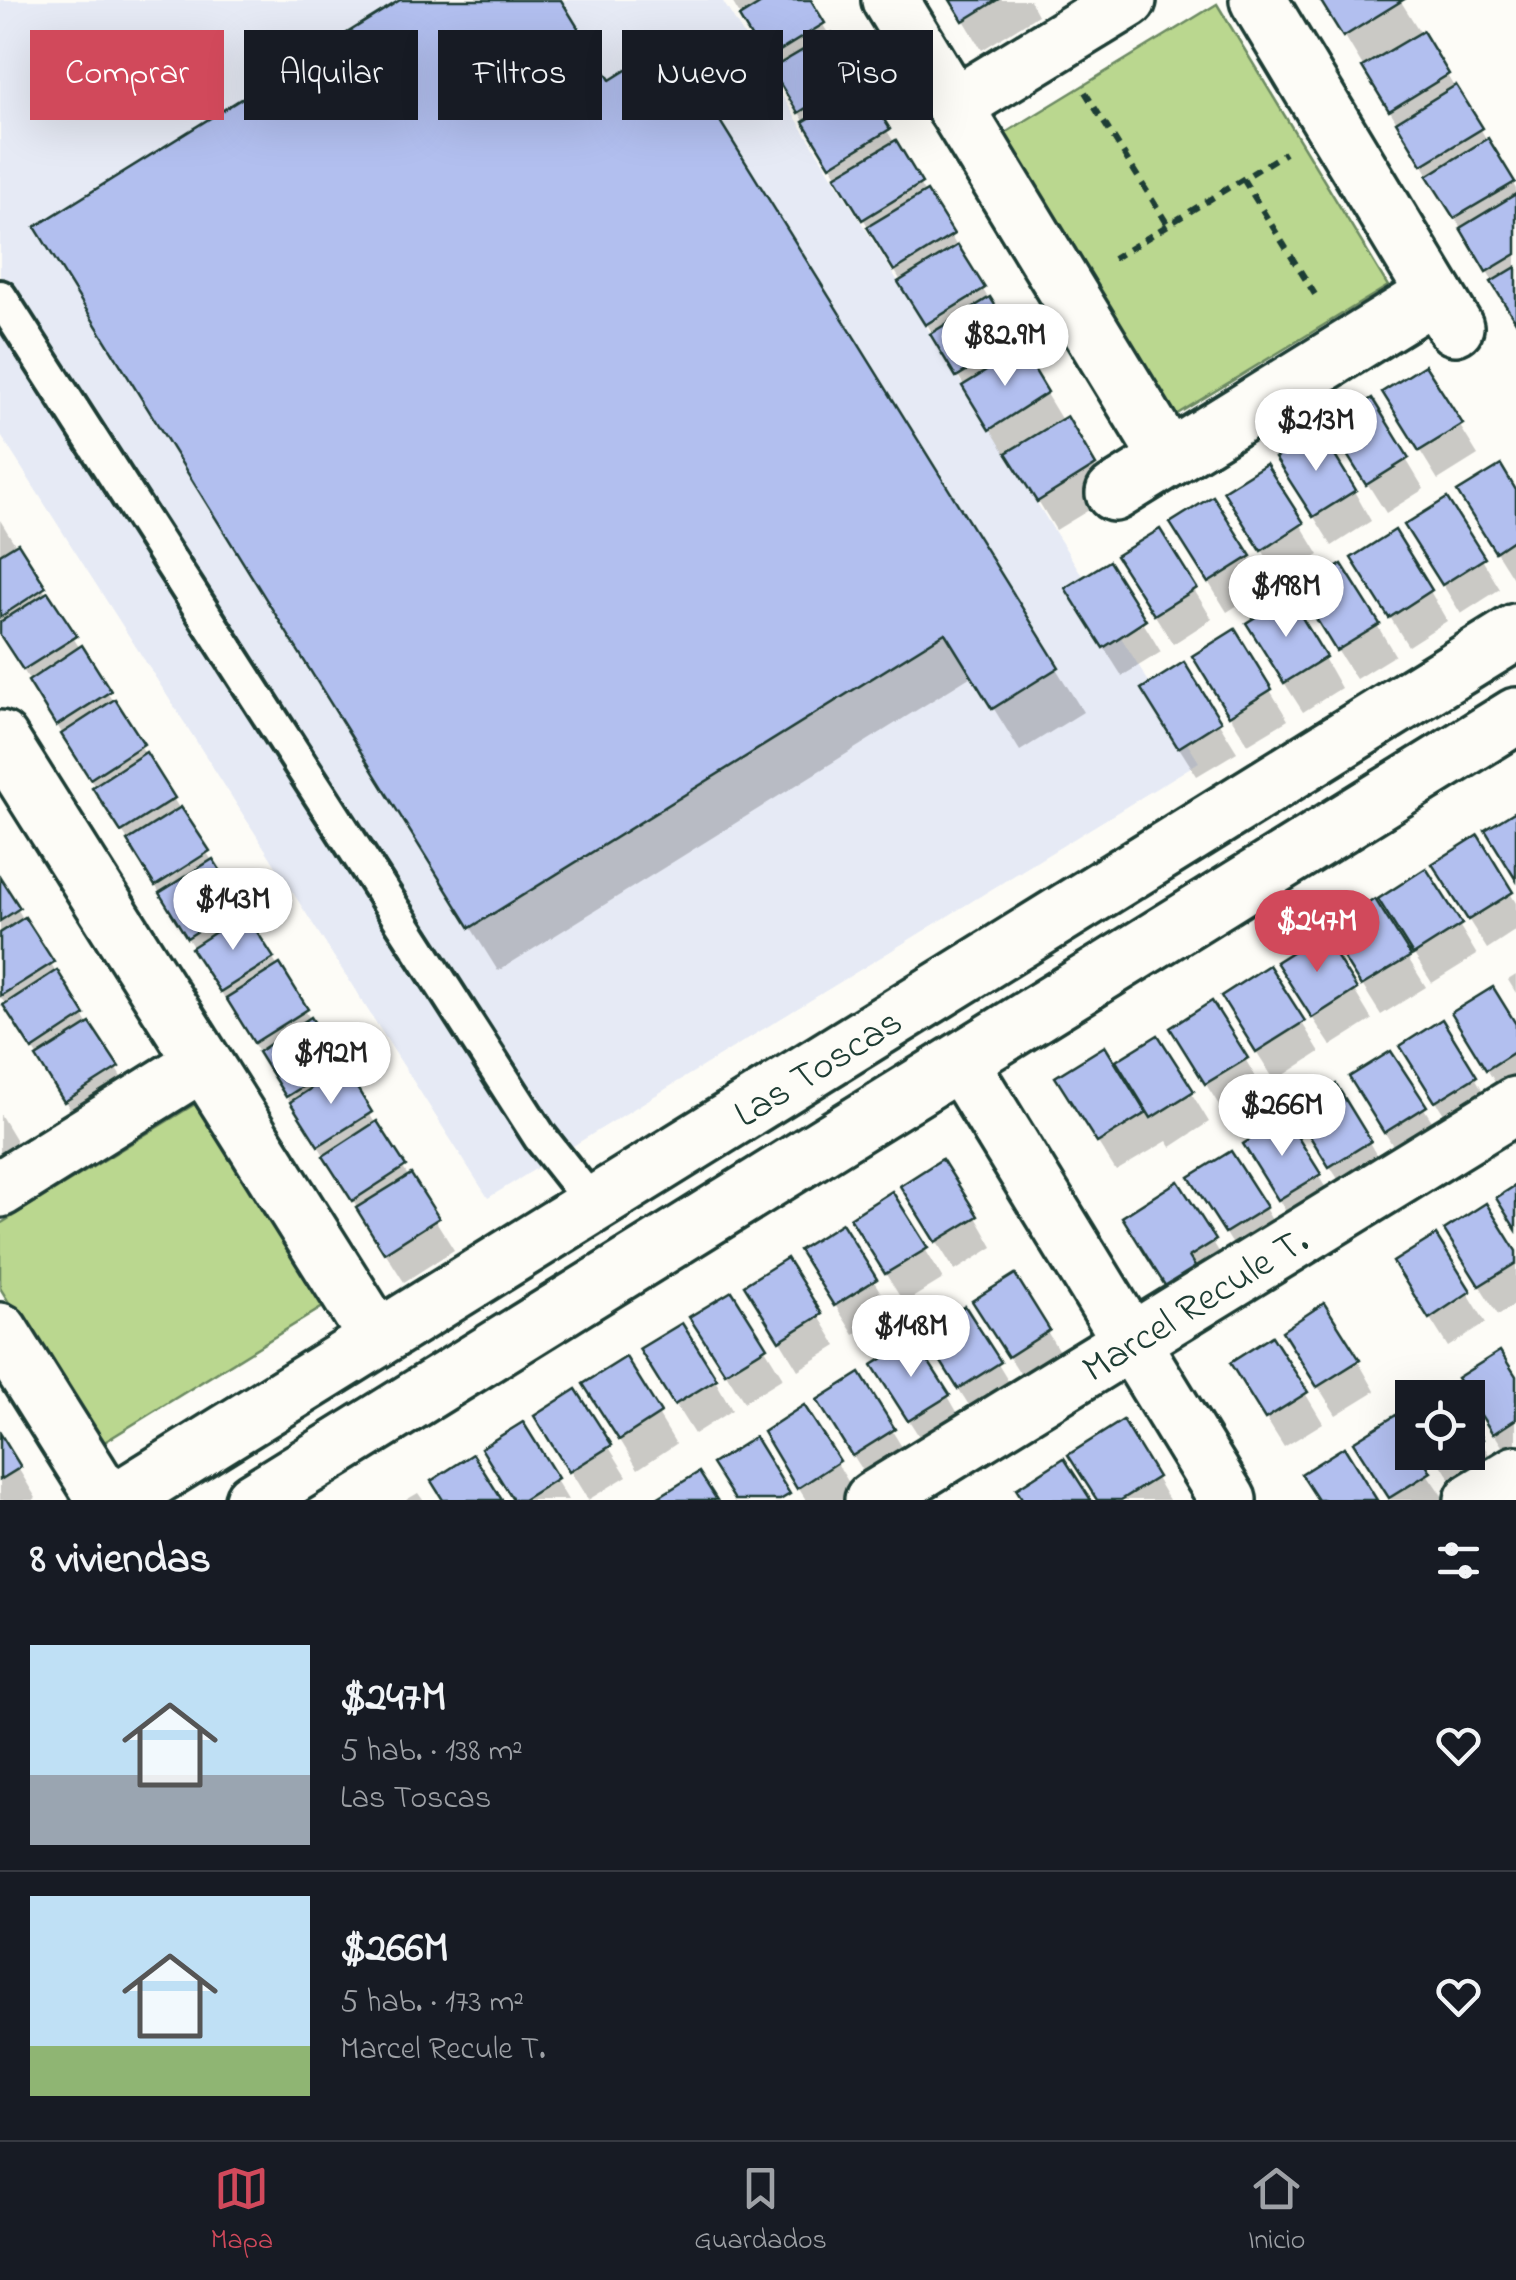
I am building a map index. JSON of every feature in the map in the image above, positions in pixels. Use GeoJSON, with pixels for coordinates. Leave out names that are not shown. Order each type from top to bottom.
{"type":"FeatureCollection","features":[{"type":"Feature","properties":{"kind":"street"},"geometry":{"type":"LineString","coordinates":[[890,0],[1169,459]]}},
{"type":"Feature","properties":{"kind":"street"},"geometry":{"type":"LineString","coordinates":[[954,106],[1128,0]]}},
{"type":"Feature","properties":{"kind":"street"},"geometry":{"type":"LineString","coordinates":[[1114,493],[1348,348],[1445,310],[1258,0]]}},
{"type":"Feature","properties":{"kind":"street","name":"Las Toscas"},"geometry":{"type":"LineString","coordinates":[[118,1500],[1516,632]]}},
{"type":"Feature","properties":{"kind":"street","name":"Las Toscas"},"geometry":{"type":"LineString","coordinates":[[254,1500],[1516,716]]}},
{"type":"Feature","properties":{"kind":"street"},"geometry":{"type":"LineString","coordinates":[[0,739],[377,1338]]}},
{"type":"Feature","properties":{"kind":"street"},"geometry":{"type":"LineString","coordinates":[[960,1062],[1228,1500]]}},
{"type":"Feature","properties":{"kind":"street"},"geometry":{"type":"LineString","coordinates":[[0,1189],[202,1063]]}},
{"type":"Feature","properties":{"kind":"street","name":"Marcel Recule T."},"geometry":{"type":"LineString","coordinates":[[873,1500],[1516,1106]]}},
{"type":"Feature","properties":{"kind":"street"},"geometry":{"type":"LineString","coordinates":[[0,1330],[106,1500]]}},
{"type":"Feature","properties":{"kind":"street"},"geometry":{"type":"LineString","coordinates":[[1473,1500],[1516,1474]]}},
{"type":"Feature","properties":{"kind":"lane"},"geometry":{"type":"LineString","coordinates":[[0,296],[540,1138],[592,1204]]}},
{"type":"Feature","properties":{"kind":"path"},"geometry":{"type":"LineString","coordinates":[[1085,90],[1168,225]]}},
{"type":"Feature","properties":{"kind":"path"},"geometry":{"type":"LineString","coordinates":[[1066,289],[1332,123]]}},
{"type":"Feature","properties":{"kind":"path"},"geometry":{"type":"LineString","coordinates":[[1243,179],[1348,348]]}},
{"type":"Feature","properties":{"kind":"shaded area"},"geometry":{"type":"Polygon","coordinates":[[[0,0],[722,0],[741,30],[622,30],[622,120],[783,120],[783,97],[1199,762],[488,1198],[0,434],[0,0]]]}},
{"type":"Feature","properties":{"kind":"green space"},"geometry":{"type":"Polygon","coordinates":[[[1217,4],[1388,286],[1169,419],[997,138],[1217,4]]]}},
{"type":"Feature","properties":{"kind":"green space"},"geometry":{"type":"Polygon","coordinates":[[[200,1101],[326,1305],[98,1446],[0,1288],[0,1224],[200,1101]]]}},
{"type":"Feature","properties":{"kind":"building"},"geometry":{"type":"Polygon","coordinates":[[[400,0],[561,0],[579,30],[438,30],[438,120],[602,120],[602,67],[610,80],[622,73],[622,120],[719,120],[1059,667],[992,709],[945,633],[470,928],[35,227],[207,120],[224,120],[224,109],[244,97],[244,120],[418,120],[418,30],[352,30],[400,0]]]}},
{"type":"Feature","properties":{"kind":"building"},"geometry":{"type":"Polygon","coordinates":[[[766,0],[811,0],[825,23],[814,30],[803,30],[803,37],[783,49],[783,30],[747,30],[739,17],[766,0]]]}},
{"type":"Feature","properties":{"kind":"building"},"geometry":{"type":"Polygon","coordinates":[[[950,0],[997,0],[963,21],[950,0]]]}},
{"type":"Feature","properties":{"kind":"building"},"geometry":{"type":"Polygon","coordinates":[[[1320,0],[1403,0],[1343,37],[1320,0]]]}},
{"type":"Feature","properties":{"kind":"building"},"geometry":{"type":"Polygon","coordinates":[[[1423,31],[1449,74],[1389,111],[1362,67],[1423,31]]]}},
{"type":"Feature","properties":{"kind":"building"},"geometry":{"type":"Polygon","coordinates":[[[803,50],[803,110],[798,113],[783,89],[783,62],[803,50]]]}},
{"type":"Feature","properties":{"kind":"building"},"geometry":{"type":"Polygon","coordinates":[[[1456,85],[1483,128],[1422,165],[1396,122],[1456,85]]]}},
{"type":"Feature","properties":{"kind":"building"},"geometry":{"type":"Polygon","coordinates":[[[884,120],[890,129],[830,166],[803,122],[884,120]]]}},
{"type":"Feature","properties":{"kind":"building"},"geometry":{"type":"Polygon","coordinates":[[[1488,138],[1515,182],[1454,218],[1427,176],[1488,138]]]}},
{"type":"Feature","properties":{"kind":"building"},"geometry":{"type":"Polygon","coordinates":[[[896,140],[922,183],[862,220],[835,176],[896,140]]]}},
{"type":"Feature","properties":{"kind":"building"},"geometry":{"type":"Polygon","coordinates":[[[927,191],[954,234],[894,271],[867,227],[927,191]]]}},
{"type":"Feature","properties":{"kind":"building"},"geometry":{"type":"Polygon","coordinates":[[[1516,194],[1516,254],[1486,272],[1460,228],[1516,194]]]}},
{"type":"Feature","properties":{"kind":"building"},"geometry":{"type":"Polygon","coordinates":[[[958,245],[985,288],[925,325],[898,282],[958,245]]]}},
{"type":"Feature","properties":{"kind":"building"},"geometry":{"type":"Polygon","coordinates":[[[1516,267],[1516,322],[1491,282],[1516,267]]]}},
{"type":"Feature","properties":{"kind":"building"},"geometry":{"type":"Polygon","coordinates":[[[990,297],[1017,340],[956,377],[930,334],[990,297]]]}},
{"type":"Feature","properties":{"kind":"building"},"geometry":{"type":"Polygon","coordinates":[[[1022,349],[1048,392],[989,430],[962,386],[1022,349]]]}},
{"type":"Feature","properties":{"kind":"building"},"geometry":{"type":"Polygon","coordinates":[[[1425,365],[1463,424],[1419,451],[1382,392],[1425,365]]]}},
{"type":"Feature","properties":{"kind":"building"},"geometry":{"type":"Polygon","coordinates":[[[1372,398],[1409,458],[1366,485],[1329,426],[1372,398]]]}},
{"type":"Feature","properties":{"kind":"building"},"geometry":{"type":"Polygon","coordinates":[[[1067,416],[1096,465],[1037,502],[1006,453],[1067,416]]]}},
{"type":"Feature","properties":{"kind":"building"},"geometry":{"type":"Polygon","coordinates":[[[1319,430],[1356,490],[1313,517],[1275,458],[1319,430]]]}},
{"type":"Feature","properties":{"kind":"building"},"geometry":{"type":"Polygon","coordinates":[[[1266,464],[1304,523],[1261,551],[1223,491],[1266,464]]]}},
{"type":"Feature","properties":{"kind":"building"},"geometry":{"type":"Polygon","coordinates":[[[1501,465],[1516,490],[1516,538],[1495,552],[1457,492],[1501,465]]]}},
{"type":"Feature","properties":{"kind":"building"},"geometry":{"type":"Polygon","coordinates":[[[1213,496],[1251,556],[1208,583],[1170,523],[1213,496]]]}},
{"type":"Feature","properties":{"kind":"building"},"geometry":{"type":"Polygon","coordinates":[[[1447,498],[1485,558],[1442,585],[1404,525],[1447,498]]]}},
{"type":"Feature","properties":{"kind":"building"},"geometry":{"type":"Polygon","coordinates":[[[1160,529],[1197,588],[1154,615],[1116,556],[1160,529]]]}},
{"type":"Feature","properties":{"kind":"building"},"geometry":{"type":"Polygon","coordinates":[[[1395,530],[1432,590],[1389,618],[1351,558],[1395,530]]]}},
{"type":"Feature","properties":{"kind":"building"},"geometry":{"type":"Polygon","coordinates":[[[18,543],[46,587],[0,617],[0,554],[18,543]]]}},
{"type":"Feature","properties":{"kind":"building"},"geometry":{"type":"Polygon","coordinates":[[[1109,561],[1146,620],[1103,648],[1065,588],[1109,561]]]}},
{"type":"Feature","properties":{"kind":"building"},"geometry":{"type":"Polygon","coordinates":[[[1342,564],[1380,624],[1336,651],[1299,591],[1342,564]]]}},
{"type":"Feature","properties":{"kind":"building"},"geometry":{"type":"Polygon","coordinates":[[[48,592],[77,636],[23,670],[0,635],[0,622],[48,592]]]}},
{"type":"Feature","properties":{"kind":"building"},"geometry":{"type":"Polygon","coordinates":[[[1289,596],[1326,657],[1284,683],[1246,623],[1289,596]]]}},
{"type":"Feature","properties":{"kind":"building"},"geometry":{"type":"Polygon","coordinates":[[[1235,629],[1272,689],[1229,716],[1192,656],[1235,629]]]}},
{"type":"Feature","properties":{"kind":"building"},"geometry":{"type":"Polygon","coordinates":[[[82,645],[111,691],[56,726],[28,681],[82,645]]]}},
{"type":"Feature","properties":{"kind":"building"},"geometry":{"type":"Polygon","coordinates":[[[1184,662],[1221,721],[1178,748],[1141,689],[1184,662]]]}},
{"type":"Feature","properties":{"kind":"building"},"geometry":{"type":"Polygon","coordinates":[[[115,699],[144,744],[90,779],[61,734],[115,699]]]}},
{"type":"Feature","properties":{"kind":"building"},"geometry":{"type":"Polygon","coordinates":[[[146,752],[175,798],[121,832],[92,787],[146,752]]]}},
{"type":"Feature","properties":{"kind":"building"},"geometry":{"type":"Polygon","coordinates":[[[181,807],[210,851],[155,886],[127,841],[181,807]]]}},
{"type":"Feature","properties":{"kind":"building"},"geometry":{"type":"Polygon","coordinates":[[[1516,811],[1516,880],[1485,830],[1516,811]]]}},
{"type":"Feature","properties":{"kind":"building"},"geometry":{"type":"Polygon","coordinates":[[[1478,835],[1513,892],[1468,920],[1432,864],[1478,835]]]}},
{"type":"Feature","properties":{"kind":"building"},"geometry":{"type":"Polygon","coordinates":[[[213,859],[241,903],[187,938],[159,893],[213,859]]]}},
{"type":"Feature","properties":{"kind":"building"},"geometry":{"type":"Polygon","coordinates":[[[1426,868],[1462,924],[1413,955],[1378,899],[1426,868]]]}},
{"type":"Feature","properties":{"kind":"building"},"geometry":{"type":"Polygon","coordinates":[[[0,877],[20,908],[0,921],[0,877]]]}},
{"type":"Feature","properties":{"kind":"building"},"geometry":{"type":"Polygon","coordinates":[[[1375,899],[1411,956],[1361,986],[1326,930],[1375,899]]]}},
{"type":"Feature","properties":{"kind":"building"},"geometry":{"type":"Polygon","coordinates":[[[245,913],[274,958],[220,992],[191,948],[245,913]]]}},
{"type":"Feature","properties":{"kind":"building"},"geometry":{"type":"Polygon","coordinates":[[[25,917],[54,962],[0,996],[0,933],[25,917]]]}},
{"type":"Feature","properties":{"kind":"building"},"geometry":{"type":"Polygon","coordinates":[[[1322,933],[1357,989],[1312,1018],[1276,962],[1322,933]]]}},
{"type":"Feature","properties":{"kind":"building"},"geometry":{"type":"Polygon","coordinates":[[[280,964],[308,1009],[254,1043],[226,998],[280,964]]]}},
{"type":"Feature","properties":{"kind":"building"},"geometry":{"type":"Polygon","coordinates":[[[1269,965],[1305,1021],[1256,1052],[1221,996],[1269,965]]]}},
{"type":"Feature","properties":{"kind":"building"},"geometry":{"type":"Polygon","coordinates":[[[57,970],[85,1015],[32,1050],[3,1005],[57,970]]]}},
{"type":"Feature","properties":{"kind":"building"},"geometry":{"type":"Polygon","coordinates":[[[1493,987],[1516,1024],[1516,1051],[1486,1070],[1451,1013],[1493,987]]]}},
{"type":"Feature","properties":{"kind":"building"},"geometry":{"type":"Polygon","coordinates":[[[1212,1001],[1248,1058],[1205,1084],[1170,1028],[1212,1001]]]}},
{"type":"Feature","properties":{"kind":"building"},"geometry":{"type":"Polygon","coordinates":[[[311,1017],[340,1063],[286,1097],[258,1052],[311,1017]]]}},
{"type":"Feature","properties":{"kind":"building"},"geometry":{"type":"Polygon","coordinates":[[[1442,1019],[1477,1076],[1435,1102],[1400,1046],[1442,1019]]]}},
{"type":"Feature","properties":{"kind":"building"},"geometry":{"type":"Polygon","coordinates":[[[90,1023],[119,1067],[64,1102],[36,1057],[90,1023]]]}},
{"type":"Feature","properties":{"kind":"building"},"geometry":{"type":"Polygon","coordinates":[[[1158,1035],[1194,1091],[1151,1118],[1116,1061],[1158,1035]]]}},
{"type":"Feature","properties":{"kind":"building"},"geometry":{"type":"Polygon","coordinates":[[[1105,1046],[1146,1113],[1097,1143],[1055,1077],[1105,1046]]]}},
{"type":"Feature","properties":{"kind":"building"},"geometry":{"type":"Polygon","coordinates":[[[1391,1051],[1427,1106],[1384,1133],[1349,1077],[1391,1051]]]}},
{"type":"Feature","properties":{"kind":"building"},"geometry":{"type":"Polygon","coordinates":[[[344,1067],[372,1112],[318,1146],[290,1102],[344,1067]]]}},
{"type":"Feature","properties":{"kind":"building"},"geometry":{"type":"Polygon","coordinates":[[[1336,1084],[1371,1141],[1329,1167],[1294,1111],[1336,1084]]]}},
{"type":"Feature","properties":{"kind":"building"},"geometry":{"type":"Polygon","coordinates":[[[1285,1117],[1321,1174],[1278,1200],[1243,1144],[1285,1117]]]}},
{"type":"Feature","properties":{"kind":"building"},"geometry":{"type":"Polygon","coordinates":[[[377,1121],[406,1166],[352,1201],[323,1156],[377,1121]]]}},
{"type":"Feature","properties":{"kind":"building"},"geometry":{"type":"Polygon","coordinates":[[[1231,1151],[1267,1207],[1225,1233],[1189,1177],[1231,1151]]]}},
{"type":"Feature","properties":{"kind":"building"},"geometry":{"type":"Polygon","coordinates":[[[942,1159],[978,1216],[935,1242],[900,1186],[942,1159]]]}},
{"type":"Feature","properties":{"kind":"building"},"geometry":{"type":"Polygon","coordinates":[[[411,1174],[439,1218],[384,1253],[356,1208],[411,1174]]]}},
{"type":"Feature","properties":{"kind":"building"},"geometry":{"type":"Polygon","coordinates":[[[1178,1181],[1216,1240],[1189,1257],[1201,1276],[1171,1295],[1122,1217],[1178,1181]]]}},
{"type":"Feature","properties":{"kind":"building"},"geometry":{"type":"Polygon","coordinates":[[[1516,1185],[1516,1230],[1496,1198],[1516,1185]]]}},
{"type":"Feature","properties":{"kind":"building"},"geometry":{"type":"Polygon","coordinates":[[[892,1191],[928,1248],[885,1274],[850,1218],[892,1191]]]}},
{"type":"Feature","properties":{"kind":"building"},"geometry":{"type":"Polygon","coordinates":[[[1486,1203],[1516,1251],[1516,1263],[1479,1286],[1444,1230],[1486,1203]]]}},
{"type":"Feature","properties":{"kind":"building"},"geometry":{"type":"Polygon","coordinates":[[[842,1223],[877,1279],[834,1306],[799,1250],[842,1223]]]}},
{"type":"Feature","properties":{"kind":"building"},"geometry":{"type":"Polygon","coordinates":[[[1436,1235],[1471,1291],[1429,1319],[1393,1262],[1436,1235]]]}},
{"type":"Feature","properties":{"kind":"building"},"geometry":{"type":"Polygon","coordinates":[[[787,1258],[822,1314],[779,1341],[744,1285],[787,1258]]]}},
{"type":"Feature","properties":{"kind":"building"},"geometry":{"type":"Polygon","coordinates":[[[1015,1274],[1050,1330],[1008,1357],[972,1301],[1015,1274]]]}},
{"type":"Feature","properties":{"kind":"building"},"geometry":{"type":"Polygon","coordinates":[[[732,1291],[767,1347],[725,1373],[689,1317],[732,1291]]]}},
{"type":"Feature","properties":{"kind":"building"},"geometry":{"type":"Polygon","coordinates":[[[1324,1303],[1360,1360],[1317,1387],[1282,1331],[1324,1303]]]}},
{"type":"Feature","properties":{"kind":"building"},"geometry":{"type":"Polygon","coordinates":[[[965,1306],[1001,1362],[958,1389],[923,1333],[965,1306]]]}},
{"type":"Feature","properties":{"kind":"building"},"geometry":{"type":"Polygon","coordinates":[[[682,1323],[717,1379],[674,1405],[639,1349],[682,1323]]]}},
{"type":"Feature","properties":{"kind":"building"},"geometry":{"type":"Polygon","coordinates":[[[1272,1336],[1308,1392],[1265,1419],[1230,1363],[1272,1336]]]}},
{"type":"Feature","properties":{"kind":"building"},"geometry":{"type":"Polygon","coordinates":[[[914,1339],[950,1395],[908,1421],[872,1365],[914,1339]]]}},
{"type":"Feature","properties":{"kind":"building"},"geometry":{"type":"Polygon","coordinates":[[[1500,1351],[1516,1376],[1516,1419],[1493,1434],[1485,1422],[1485,1380],[1457,1378],[1500,1351]]]}},
{"type":"Feature","properties":{"kind":"building"},"geometry":{"type":"Polygon","coordinates":[[[626,1357],[661,1413],[619,1440],[583,1384],[626,1357]]]}},
{"type":"Feature","properties":{"kind":"building"},"geometry":{"type":"Polygon","coordinates":[[[860,1373],[895,1429],[852,1456],[817,1400],[860,1373]]]}},
{"type":"Feature","properties":{"kind":"building"},"geometry":{"type":"Polygon","coordinates":[[[576,1389],[612,1445],[569,1472],[534,1416],[576,1389]]]}},
{"type":"Feature","properties":{"kind":"building"},"geometry":{"type":"Polygon","coordinates":[[[804,1405],[840,1461],[797,1489],[763,1432],[804,1405]]]}},
{"type":"Feature","properties":{"kind":"building"},"geometry":{"type":"Polygon","coordinates":[[[1395,1416],[1395,1470],[1431,1472],[1389,1498],[1353,1442],[1395,1416]]]}},
{"type":"Feature","properties":{"kind":"building"},"geometry":{"type":"Polygon","coordinates":[[[1123,1420],[1158,1477],[1121,1500],[1097,1500],[1068,1455],[1123,1420]]]}},
{"type":"Feature","properties":{"kind":"building"},"geometry":{"type":"Polygon","coordinates":[[[523,1422],[558,1478],[523,1500],[513,1500],[481,1448],[523,1422]]]}},
{"type":"Feature","properties":{"kind":"building"},"geometry":{"type":"Polygon","coordinates":[[[0,1433],[21,1467],[0,1480],[0,1433]]]}},
{"type":"Feature","properties":{"kind":"building"},"geometry":{"type":"Polygon","coordinates":[[[755,1437],[790,1494],[780,1500],[735,1500],[712,1464],[755,1437]]]}},
{"type":"Feature","properties":{"kind":"building"},"geometry":{"type":"Polygon","coordinates":[[[1344,1447],[1377,1500],[1318,1500],[1301,1474],[1344,1447]]]}},
{"type":"Feature","properties":{"kind":"building"},"geometry":{"type":"Polygon","coordinates":[[[473,1454],[502,1500],[443,1500],[431,1481],[473,1454]]]}},
{"type":"Feature","properties":{"kind":"building"},"geometry":{"type":"Polygon","coordinates":[[[1064,1458],[1091,1500],[1023,1500],[1016,1489],[1064,1458]]]}},
{"type":"Feature","properties":{"kind":"building"},"geometry":{"type":"Polygon","coordinates":[[[699,1472],[717,1500],[658,1500],[657,1498],[699,1472]]]}}]}
